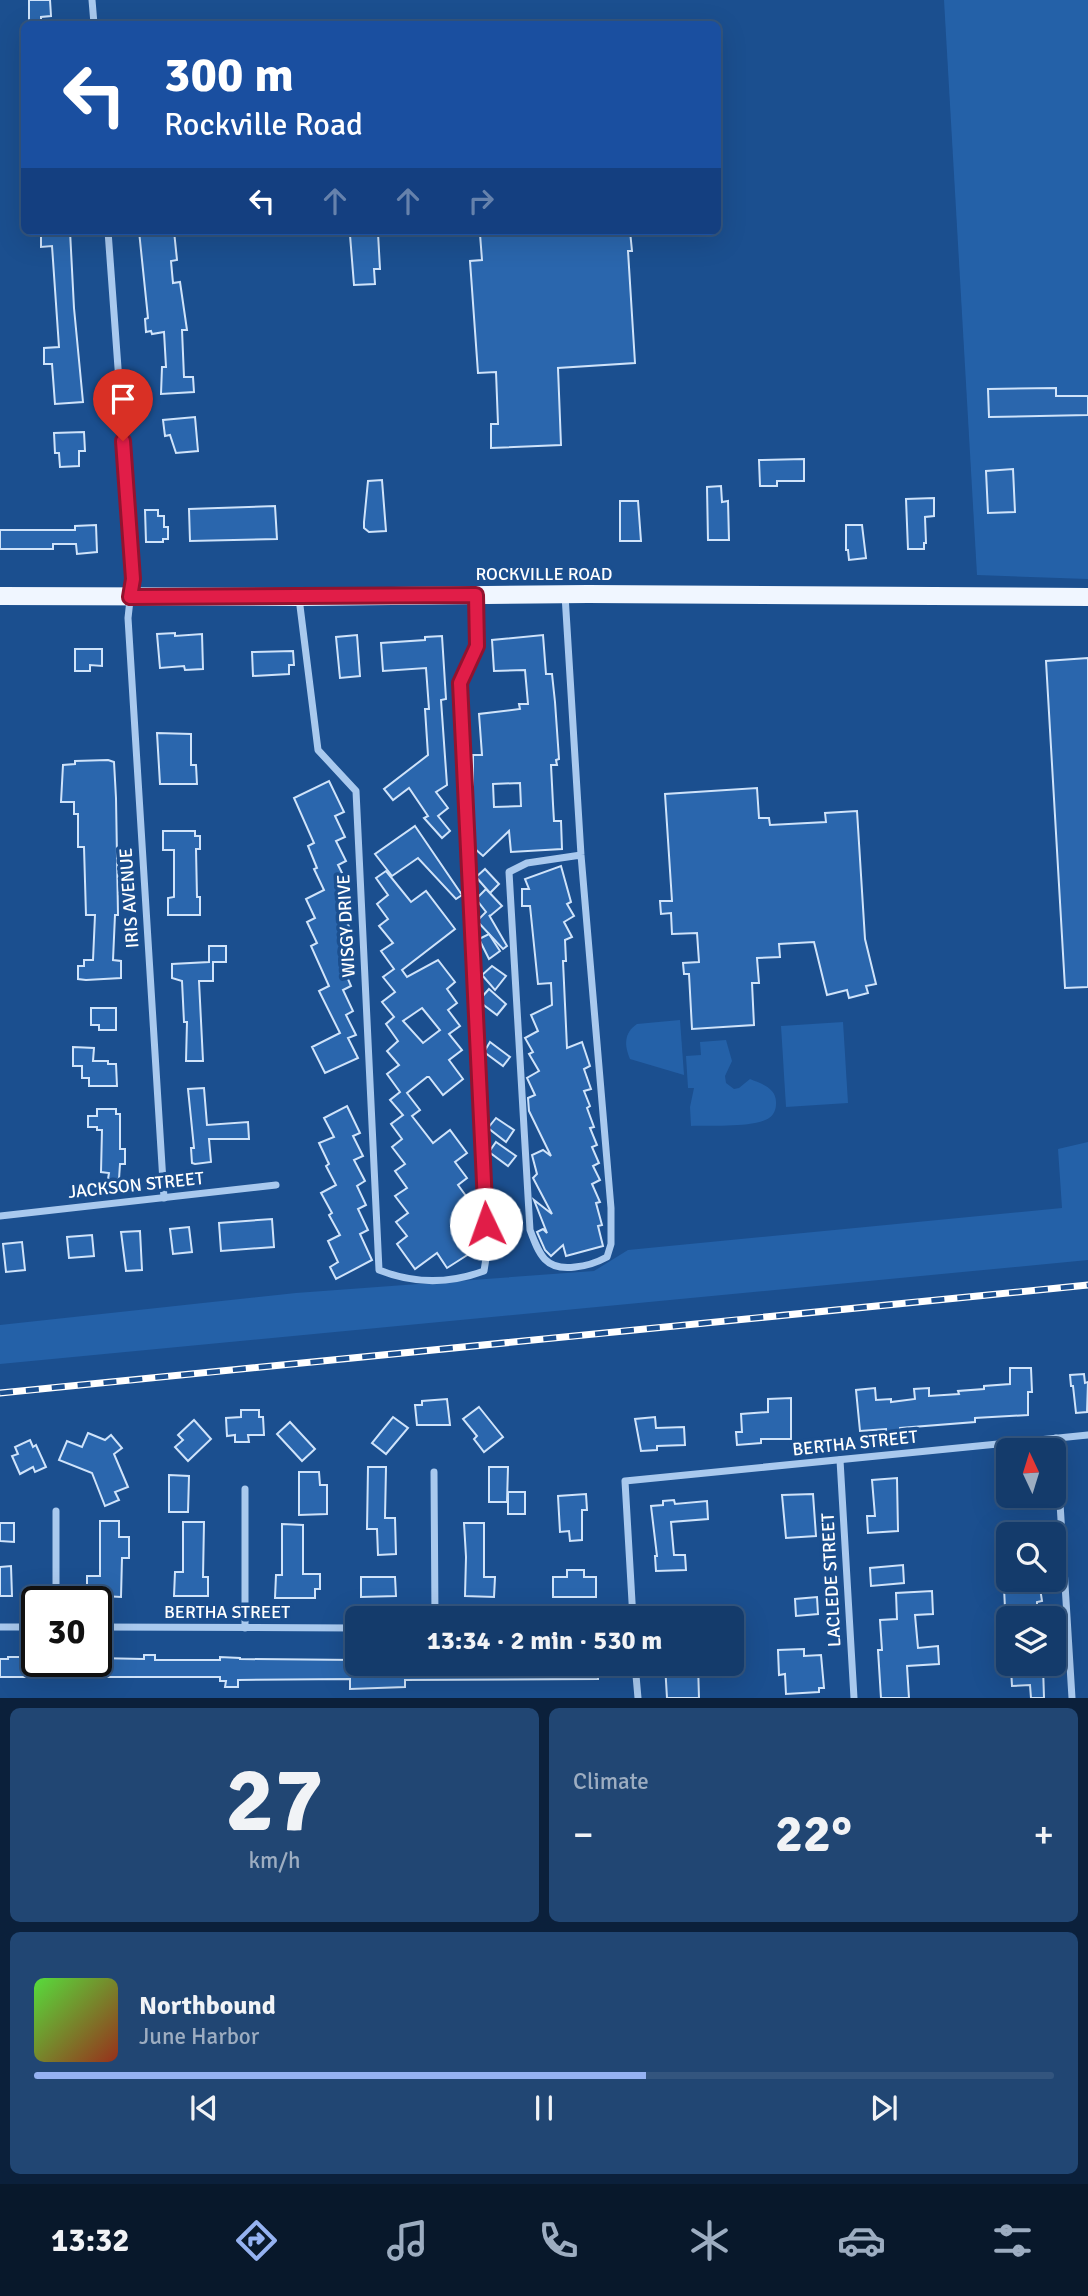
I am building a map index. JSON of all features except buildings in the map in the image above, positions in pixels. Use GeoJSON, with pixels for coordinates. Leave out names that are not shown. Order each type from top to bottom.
{"type":"FeatureCollection","features":[{"type":"Feature","properties":{"kind":"main road","name":"ROCKVILLE ROAD"},"geometry":{"type":"LineString","coordinates":[[0,596],[565,594],[1088,597]]}},
{"type":"Feature","properties":{"kind":"street"},"geometry":{"type":"LineString","coordinates":[[92,0],[94,21]]}},
{"type":"Feature","properties":{"kind":"street","name":"IRIS AVENUE"},"geometry":{"type":"LineString","coordinates":[[108,235],[132,573],[128,618],[163,1198]]}},
{"type":"Feature","properties":{"kind":"street"},"geometry":{"type":"LineString","coordinates":[[565,594],[581,855],[611,1208],[611,1244],[607,1258],[597,1263],[567,1268],[552,1266],[539,1252],[530,1230],[509,872],[527,863],[581,855]]}},
{"type":"Feature","properties":{"kind":"street","name":"WISGY DRIVE"},"geometry":{"type":"LineString","coordinates":[[298,597],[318,750],[356,791],[379,1270],[412,1281],[438,1281],[467,1277],[484,1270],[487,1252],[460,683],[477,646],[476,595]]}},
{"type":"Feature","properties":{"kind":"street","name":"JACKSON STREET"},"geometry":{"type":"LineString","coordinates":[[0,1216],[276,1185]]}},
{"type":"Feature","properties":{"kind":"street","name":"BERTHA STREET"},"geometry":{"type":"LineString","coordinates":[[1056,1438],[1088,1435]]}},
{"type":"Feature","properties":{"kind":"street","name":"BERTHA STREET"},"geometry":{"type":"LineString","coordinates":[[632,1606],[625,1481],[996,1444]]}},
{"type":"Feature","properties":{"kind":"street","name":"LACLEDE STREET"},"geometry":{"type":"LineString","coordinates":[[840,1460],[854,1698]]}},
{"type":"Feature","properties":{"kind":"street"},"geometry":{"type":"LineString","coordinates":[[435,1472],[435,1606]]}},
{"type":"Feature","properties":{"kind":"street"},"geometry":{"type":"LineString","coordinates":[[245,1628],[246,1489]]}},
{"type":"Feature","properties":{"kind":"street"},"geometry":{"type":"LineString","coordinates":[[1060,1508],[1072,1698]]}},
{"type":"Feature","properties":{"kind":"street"},"geometry":{"type":"LineString","coordinates":[[56,1511],[56,1586]]}},
{"type":"Feature","properties":{"kind":"street"},"geometry":{"type":"LineString","coordinates":[[0,1627],[21,1627]]}},
{"type":"Feature","properties":{"kind":"street","name":"BERTHA STREET"},"geometry":{"type":"LineString","coordinates":[[112,1627],[345,1628]]}},
{"type":"Feature","properties":{"kind":"street"},"geometry":{"type":"LineString","coordinates":[[636,1676],[638,1698]]}},
{"type":"Feature","properties":{"kind":"shaded area"},"geometry":{"type":"Polygon","coordinates":[[[944,0],[1088,0],[1088,579],[977,575],[944,0]]]}},
{"type":"Feature","properties":{"kind":"shaded area"},"geometry":{"type":"Polygon","coordinates":[[[680,1020],[684,1075],[630,1059],[626,1040],[637,1024],[680,1020]]]}},
{"type":"Feature","properties":{"kind":"shaded area"},"geometry":{"type":"Polygon","coordinates":[[[843,1022],[848,1103],[786,1107],[781,1026],[843,1022]]]}},
{"type":"Feature","properties":{"kind":"shaded area"},"geometry":{"type":"Polygon","coordinates":[[[726,1040],[732,1061],[725,1076],[726,1083],[734,1089],[750,1079],[764,1085],[776,1099],[774,1112],[769,1118],[753,1123],[691,1126],[690,1107],[694,1088],[688,1088],[686,1056],[701,1055],[700,1042],[726,1040]]]}},
{"type":"Feature","properties":{"kind":"shaded area"},"geometry":{"type":"Polygon","coordinates":[[[1088,1142],[1088,1260],[0,1364],[0,1325],[296,1293],[594,1271],[628,1250],[1062,1208],[1058,1149],[1088,1142]]]}},
{"type":"Feature","properties":{"kind":"railway"},"geometry":{"type":"LineString","coordinates":[[0,1393],[1088,1285]]}},
{"type":"Feature","properties":{"kind":"route"},"geometry":{"type":"LineString","coordinates":[[123,441],[133,579],[130,597],[476,595],[477,646],[460,683],[486,1224]]}}]}
